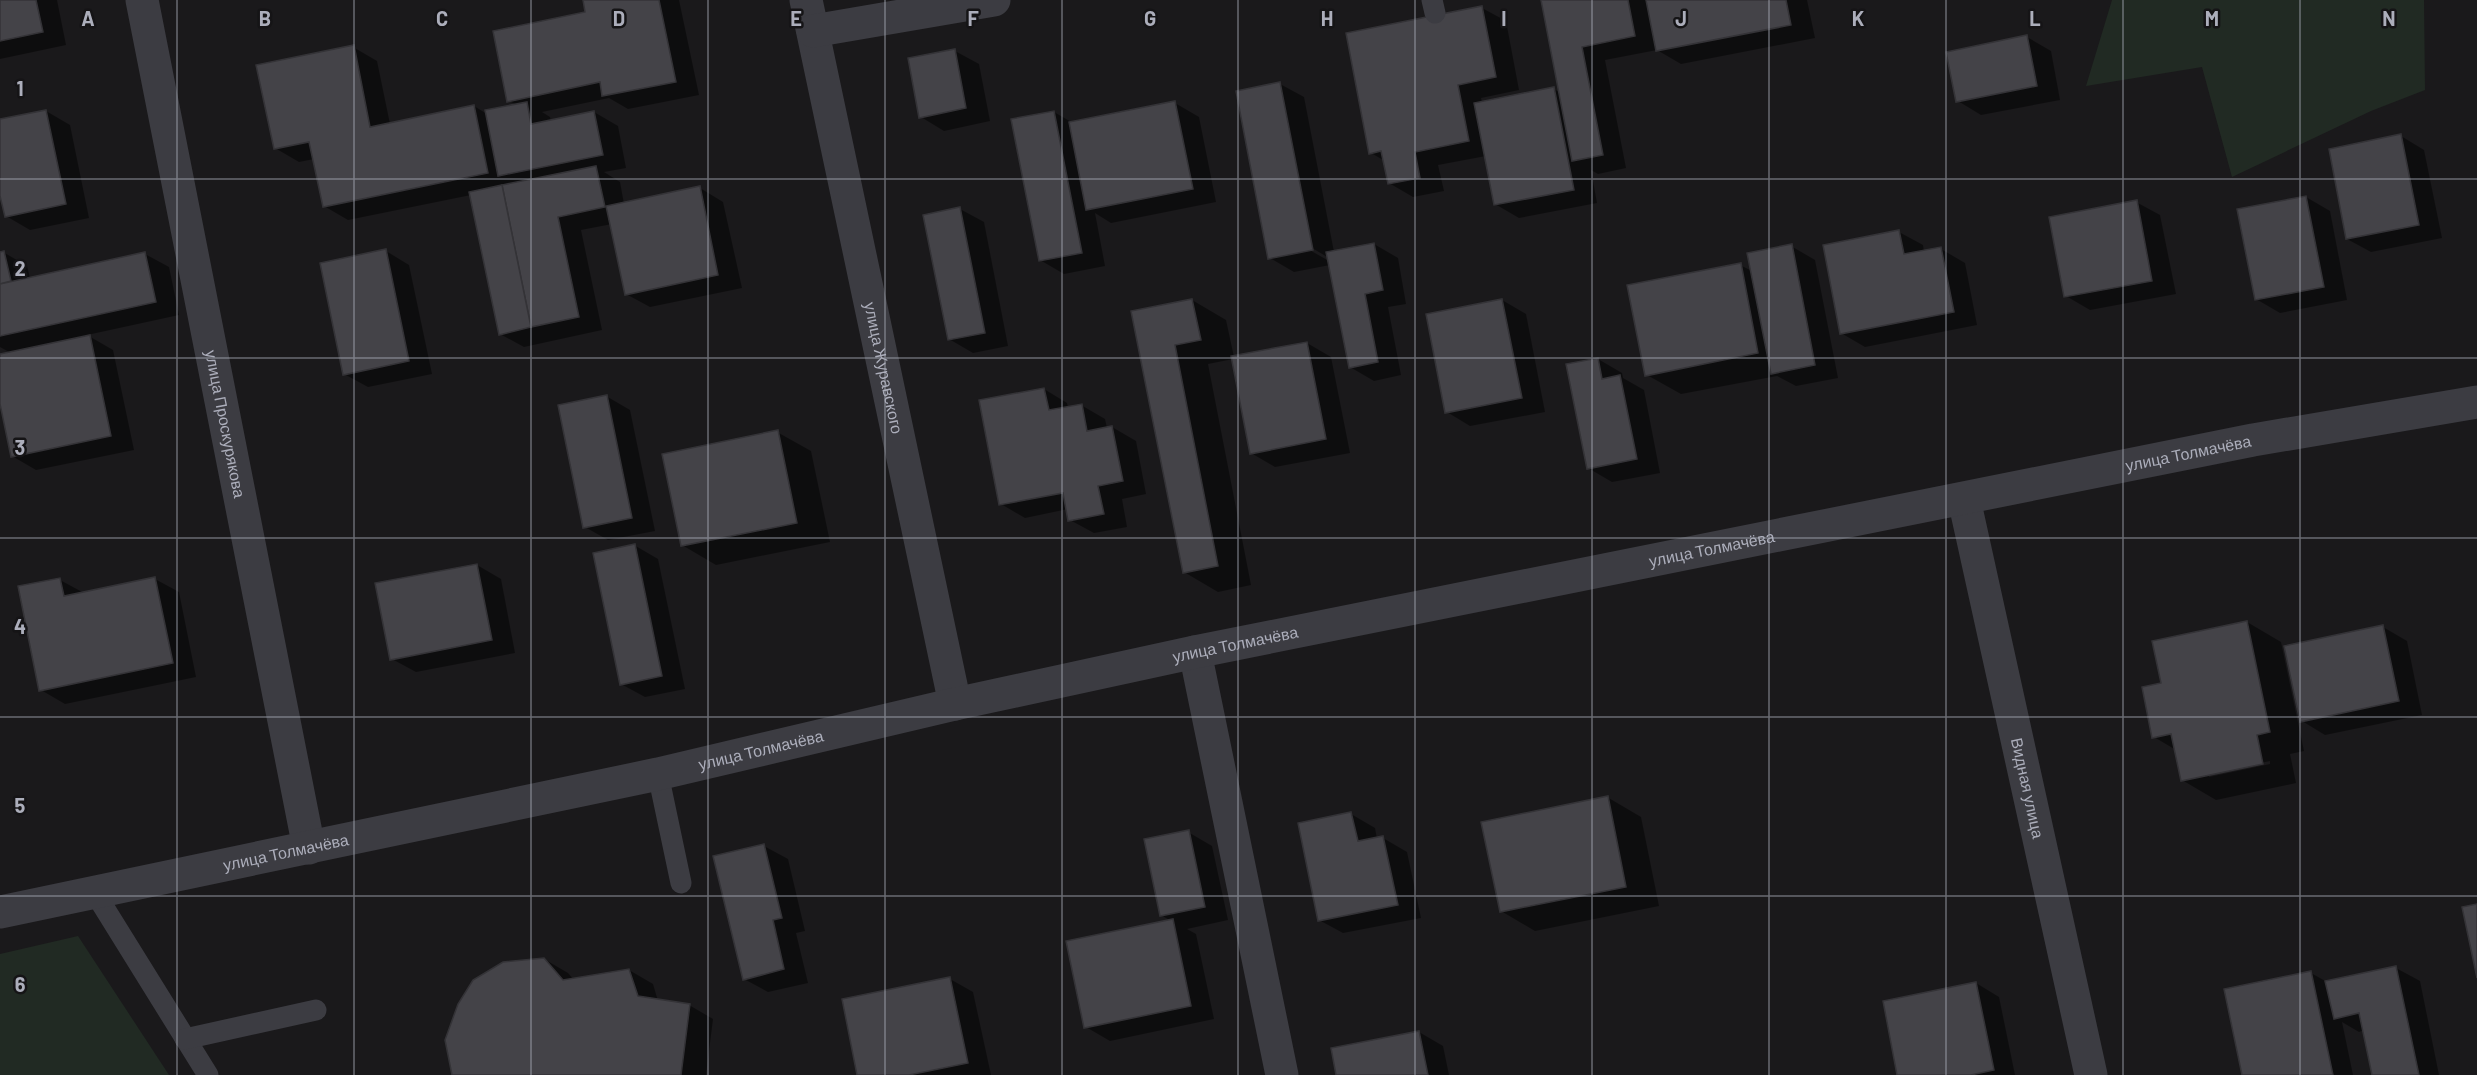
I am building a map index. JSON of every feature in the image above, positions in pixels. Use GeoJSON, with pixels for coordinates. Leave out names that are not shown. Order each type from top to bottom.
{"type":"FeatureCollection","features":[{"type":"Feature","properties":{"kind":"street","name":"улица Проскурякова"},"geometry":{"type":"LineString","coordinates":[[142,0],[309,848]]}},
{"type":"Feature","properties":{"kind":"street","name":"улица Журавского"},"geometry":{"type":"LineString","coordinates":[[806,0],[955,704]]}},
{"type":"Feature","properties":{"kind":"street"},"geometry":{"type":"LineString","coordinates":[[813,31],[994,0]]}},
{"type":"Feature","properties":{"kind":"street","name":"улица Толмачёва"},"geometry":{"type":"LineString","coordinates":[[0,912],[658,774],[955,704],[1196,652],[2253,440],[2477,402]]}},
{"type":"Feature","properties":{"kind":"street","name":"Видная улица"},"geometry":{"type":"LineString","coordinates":[[1964,499],[2091,1075]]}},
{"type":"Feature","properties":{"kind":"street"},"geometry":{"type":"LineString","coordinates":[[1196,652],[1282,1075]]}},
{"type":"Feature","properties":{"kind":"lane"},"geometry":{"type":"LineString","coordinates":[[658,774],[681,883]]}},
{"type":"Feature","properties":{"kind":"lane"},"geometry":{"type":"LineString","coordinates":[[95,893],[208,1075]]}},
{"type":"Feature","properties":{"kind":"lane"},"geometry":{"type":"LineString","coordinates":[[184,1039],[316,1010]]}},
{"type":"Feature","properties":{"kind":"shaded area"},"geometry":{"type":"Polygon","coordinates":[[[2112,0],[2424,0],[2425,90],[2371,111],[2232,177],[2202,67],[2086,86],[2112,0]]]}},
{"type":"Feature","properties":{"kind":"shaded area"},"geometry":{"type":"Polygon","coordinates":[[[78,936],[169,1075],[0,1075],[0,954],[78,936]]]}},
{"type":"Feature","properties":{"kind":"building"},"geometry":{"type":"Polygon","coordinates":[[[0,0],[36,0],[43,32],[0,41],[0,0]]]}},
{"type":"Feature","properties":{"kind":"building"},"geometry":{"type":"Polygon","coordinates":[[[583,0],[659,0],[676,82],[602,96],[600,82],[507,102],[493,31],[585,12],[583,0]]]}},
{"type":"Feature","properties":{"kind":"building"},"geometry":{"type":"Polygon","coordinates":[[[1541,0],[1628,0],[1635,36],[1582,47],[1603,155],[1572,161],[1541,0]]]}},
{"type":"Feature","properties":{"kind":"building"},"geometry":{"type":"Polygon","coordinates":[[[1646,0],[1786,0],[1791,25],[1656,51],[1646,0]]]}},
{"type":"Feature","properties":{"kind":"building"},"geometry":{"type":"Polygon","coordinates":[[[1482,6],[1496,77],[1458,85],[1469,141],[1415,152],[1420,178],[1388,184],[1381,151],[1369,154],[1346,33],[1482,6]]]}},
{"type":"Feature","properties":{"kind":"building"},"geometry":{"type":"Polygon","coordinates":[[[2027,35],[2037,86],[1956,102],[1946,52],[2027,35]]]}},
{"type":"Feature","properties":{"kind":"building"},"geometry":{"type":"Polygon","coordinates":[[[354,45],[370,127],[474,105],[488,173],[323,207],[309,142],[274,149],[256,65],[354,45]]]}},
{"type":"Feature","properties":{"kind":"building"},"geometry":{"type":"Polygon","coordinates":[[[955,49],[966,108],[919,118],[908,58],[955,49]]]}},
{"type":"Feature","properties":{"kind":"building"},"geometry":{"type":"Polygon","coordinates":[[[1280,82],[1313,250],[1268,259],[1236,91],[1280,82]]]}},
{"type":"Feature","properties":{"kind":"building"},"geometry":{"type":"Polygon","coordinates":[[[1554,87],[1574,190],[1494,205],[1474,103],[1554,87]]]}},
{"type":"Feature","properties":{"kind":"building"},"geometry":{"type":"Polygon","coordinates":[[[1175,101],[1193,189],[1086,210],[1069,122],[1175,101]]]}},
{"type":"Feature","properties":{"kind":"building"},"geometry":{"type":"Polygon","coordinates":[[[527,102],[531,124],[594,111],[603,155],[498,176],[485,110],[527,102]]]}},
{"type":"Feature","properties":{"kind":"building"},"geometry":{"type":"Polygon","coordinates":[[[46,110],[66,204],[5,217],[0,196],[0,119],[46,110]]]}},
{"type":"Feature","properties":{"kind":"building"},"geometry":{"type":"Polygon","coordinates":[[[1054,111],[1082,253],[1039,261],[1011,119],[1054,111]]]}},
{"type":"Feature","properties":{"kind":"building"},"geometry":{"type":"Polygon","coordinates":[[[2401,134],[2419,225],[2346,239],[2329,149],[2401,134]]]}},
{"type":"Feature","properties":{"kind":"building"},"geometry":{"type":"Polygon","coordinates":[[[596,166],[605,207],[558,217],[579,317],[531,327],[502,185],[596,166]]]}},
{"type":"Feature","properties":{"kind":"building"},"geometry":{"type":"Polygon","coordinates":[[[502,185],[531,327],[499,335],[469,192],[502,185]]]}},
{"type":"Feature","properties":{"kind":"building"},"geometry":{"type":"Polygon","coordinates":[[[700,186],[718,275],[625,295],[606,206],[700,186]]]}},
{"type":"Feature","properties":{"kind":"building"},"geometry":{"type":"Polygon","coordinates":[[[2306,196],[2324,287],[2255,300],[2237,209],[2306,196]]]}},
{"type":"Feature","properties":{"kind":"building"},"geometry":{"type":"Polygon","coordinates":[[[2137,200],[2152,281],[2064,297],[2049,217],[2137,200]]]}},
{"type":"Feature","properties":{"kind":"building"},"geometry":{"type":"Polygon","coordinates":[[[960,207],[985,333],[948,340],[923,215],[960,207]]]}},
{"type":"Feature","properties":{"kind":"building"},"geometry":{"type":"Polygon","coordinates":[[[1899,230],[1904,254],[1941,247],[1954,312],[1840,334],[1823,245],[1899,230]]]}},
{"type":"Feature","properties":{"kind":"building"},"geometry":{"type":"Polygon","coordinates":[[[1374,243],[1383,290],[1365,294],[1378,362],[1349,368],[1326,252],[1374,243]]]}},
{"type":"Feature","properties":{"kind":"building"},"geometry":{"type":"Polygon","coordinates":[[[1792,244],[1815,365],[1771,374],[1747,253],[1792,244]]]}},
{"type":"Feature","properties":{"kind":"building"},"geometry":{"type":"Polygon","coordinates":[[[386,249],[409,361],[343,375],[320,263],[386,249]]]}},
{"type":"Feature","properties":{"kind":"building"},"geometry":{"type":"Polygon","coordinates":[[[4,251],[11,281],[0,284],[0,252],[4,251]]]}},
{"type":"Feature","properties":{"kind":"building"},"geometry":{"type":"Polygon","coordinates":[[[145,252],[156,302],[0,336],[0,284],[145,252]]]}},
{"type":"Feature","properties":{"kind":"building"},"geometry":{"type":"Polygon","coordinates":[[[1741,263],[1758,353],[1645,376],[1627,285],[1741,263]]]}},
{"type":"Feature","properties":{"kind":"building"},"geometry":{"type":"Polygon","coordinates":[[[1192,299],[1201,340],[1175,345],[1218,566],[1183,573],[1131,311],[1192,299]]]}},
{"type":"Feature","properties":{"kind":"building"},"geometry":{"type":"Polygon","coordinates":[[[1502,299],[1522,398],[1445,413],[1426,314],[1502,299]]]}},
{"type":"Feature","properties":{"kind":"building"},"geometry":{"type":"Polygon","coordinates":[[[90,335],[111,436],[11,457],[0,404],[0,354],[90,335]]]}},
{"type":"Feature","properties":{"kind":"building"},"geometry":{"type":"Polygon","coordinates":[[[1307,342],[1326,439],[1250,454],[1231,356],[1307,342]]]}},
{"type":"Feature","properties":{"kind":"building"},"geometry":{"type":"Polygon","coordinates":[[[1598,358],[1602,379],[1620,375],[1637,459],[1587,469],[1566,364],[1598,358]]]}},
{"type":"Feature","properties":{"kind":"building"},"geometry":{"type":"Polygon","coordinates":[[[1044,388],[1049,410],[1082,404],[1087,431],[1112,426],[1123,481],[1098,486],[1104,514],[1068,521],[1063,493],[999,505],[979,400],[1044,388]]]}},
{"type":"Feature","properties":{"kind":"building"},"geometry":{"type":"Polygon","coordinates":[[[607,395],[632,518],[583,528],[558,405],[607,395]]]}},
{"type":"Feature","properties":{"kind":"building"},"geometry":{"type":"Polygon","coordinates":[[[778,430],[797,523],[681,546],[662,454],[778,430]]]}},
{"type":"Feature","properties":{"kind":"building"},"geometry":{"type":"Polygon","coordinates":[[[635,544],[662,676],[620,685],[593,553],[635,544]]]}},
{"type":"Feature","properties":{"kind":"building"},"geometry":{"type":"Polygon","coordinates":[[[477,564],[492,640],[390,660],[375,583],[477,564]]]}},
{"type":"Feature","properties":{"kind":"building"},"geometry":{"type":"Polygon","coordinates":[[[155,577],[173,663],[39,691],[18,586],[60,578],[64,596],[155,577]]]}},
{"type":"Feature","properties":{"kind":"building"},"geometry":{"type":"Polygon","coordinates":[[[2247,621],[2270,732],[2257,735],[2263,764],[2181,781],[2171,734],[2152,738],[2142,687],[2161,683],[2152,641],[2247,621]]]}},
{"type":"Feature","properties":{"kind":"building"},"geometry":{"type":"Polygon","coordinates":[[[2383,625],[2399,701],[2300,722],[2284,646],[2383,625]]]}},
{"type":"Feature","properties":{"kind":"building"},"geometry":{"type":"Polygon","coordinates":[[[1608,796],[1626,887],[1500,912],[1481,822],[1608,796]]]}},
{"type":"Feature","properties":{"kind":"building"},"geometry":{"type":"Polygon","coordinates":[[[1351,812],[1358,841],[1383,836],[1398,905],[1318,921],[1298,823],[1351,812]]]}},
{"type":"Feature","properties":{"kind":"building"},"geometry":{"type":"Polygon","coordinates":[[[1189,830],[1205,907],[1160,916],[1144,839],[1189,830]]]}},
{"type":"Feature","properties":{"kind":"building"},"geometry":{"type":"Polygon","coordinates":[[[764,844],[782,918],[773,920],[784,969],[743,980],[713,856],[764,844]]]}},
{"type":"Feature","properties":{"kind":"building"},"geometry":{"type":"Polygon","coordinates":[[[2477,904],[2477,978],[2462,907],[2477,904]]]}},
{"type":"Feature","properties":{"kind":"building"},"geometry":{"type":"Polygon","coordinates":[[[1173,919],[1191,1006],[1084,1028],[1066,941],[1173,919]]]}},
{"type":"Feature","properties":{"kind":"building"},"geometry":{"type":"Polygon","coordinates":[[[544,958],[563,980],[629,969],[638,996],[690,1004],[681,1075],[452,1075],[445,1040],[458,1004],[473,980],[503,962],[544,958]]]}},
{"type":"Feature","properties":{"kind":"building"},"geometry":{"type":"Polygon","coordinates":[[[2396,966],[2419,1075],[2372,1075],[2359,1013],[2334,1019],[2325,981],[2396,966]]]}},
{"type":"Feature","properties":{"kind":"building"},"geometry":{"type":"Polygon","coordinates":[[[2311,971],[2333,1075],[2242,1075],[2224,989],[2311,971]]]}},
{"type":"Feature","properties":{"kind":"building"},"geometry":{"type":"Polygon","coordinates":[[[950,977],[968,1063],[909,1075],[857,1075],[842,999],[950,977]]]}},
{"type":"Feature","properties":{"kind":"building"},"geometry":{"type":"Polygon","coordinates":[[[1976,982],[1994,1070],[1971,1075],[1897,1075],[1883,1001],[1976,982]]]}},
{"type":"Feature","properties":{"kind":"building"},"geometry":{"type":"Polygon","coordinates":[[[1419,1031],[1428,1075],[1336,1075],[1331,1048],[1419,1031]]]}}]}
